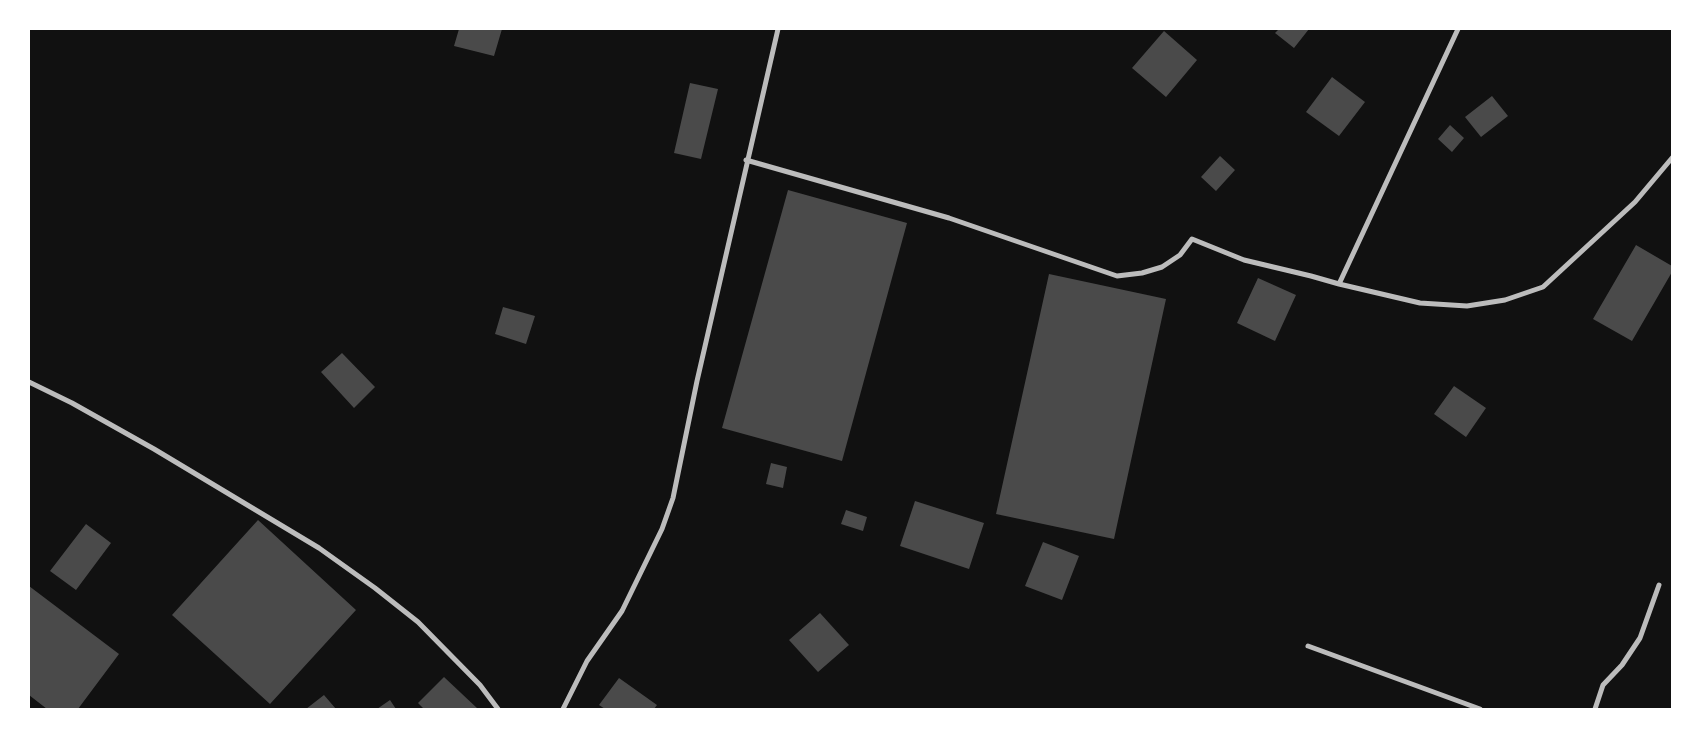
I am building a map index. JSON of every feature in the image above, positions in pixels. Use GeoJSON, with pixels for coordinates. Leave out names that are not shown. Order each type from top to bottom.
{"type":"FeatureCollection","features":[{"type":"Feature","properties":{"kind":"street"},"geometry":{"type":"LineString","coordinates":[[563,709],[587,661],[622,611],[662,529],[673,498],[697,381],[737,209],[746,160],[778,29]]}},
{"type":"Feature","properties":{"kind":"street"},"geometry":{"type":"LineString","coordinates":[[1339,284],[1458,29]]}},
{"type":"Feature","properties":{"kind":"street"},"geometry":{"type":"LineString","coordinates":[[746,160],[949,218],[1117,276],[1142,273],[1162,267],[1180,255],[1192,239],[1244,260],[1420,304],[1468,306],[1506,300],[1543,287],[1635,202],[1672,158]]}},
{"type":"Feature","properties":{"kind":"street"},"geometry":{"type":"LineString","coordinates":[[29,382],[72,403],[154,449],[245,506],[319,548],[418,622],[480,685],[498,709]]}},
{"type":"Feature","properties":{"kind":"street"},"geometry":{"type":"LineString","coordinates":[[1595,709],[1603,685],[1622,665],[1640,638],[1659,585]]}},
{"type":"Feature","properties":{"kind":"street"},"geometry":{"type":"LineString","coordinates":[[1308,646],[1480,709]]}},
{"type":"Feature","properties":{"kind":"building"},"geometry":{"type":"Polygon","coordinates":[[[459,29],[502,29],[494,56],[454,46],[459,29]]]}},
{"type":"Feature","properties":{"kind":"building"},"geometry":{"type":"Polygon","coordinates":[[[1279,29],[1309,29],[1294,48],[1275,33],[1279,29]]]}},
{"type":"Feature","properties":{"kind":"building"},"geometry":{"type":"Polygon","coordinates":[[[1164,31],[1197,60],[1166,97],[1132,68],[1164,31]]]}},
{"type":"Feature","properties":{"kind":"building"},"geometry":{"type":"Polygon","coordinates":[[[1332,77],[1365,102],[1339,136],[1306,112],[1332,77]]]}},
{"type":"Feature","properties":{"kind":"building"},"geometry":{"type":"Polygon","coordinates":[[[690,83],[718,89],[701,159],[674,153],[690,83]]]}},
{"type":"Feature","properties":{"kind":"building"},"geometry":{"type":"Polygon","coordinates":[[[1492,96],[1508,116],[1481,137],[1465,117],[1492,96]]]}},
{"type":"Feature","properties":{"kind":"building"},"geometry":{"type":"Polygon","coordinates":[[[1450,125],[1464,138],[1452,152],[1438,139],[1450,125]]]}},
{"type":"Feature","properties":{"kind":"building"},"geometry":{"type":"Polygon","coordinates":[[[1220,156],[1235,170],[1216,191],[1201,177],[1220,156]]]}},
{"type":"Feature","properties":{"kind":"building"},"geometry":{"type":"Polygon","coordinates":[[[788,190],[907,223],[842,461],[722,428],[788,190]]]}},
{"type":"Feature","properties":{"kind":"building"},"geometry":{"type":"Polygon","coordinates":[[[1636,245],[1672,266],[1672,272],[1632,341],[1593,319],[1636,245]]]}},
{"type":"Feature","properties":{"kind":"building"},"geometry":{"type":"Polygon","coordinates":[[[1049,274],[1166,299],[1114,539],[996,514],[1049,274]]]}},
{"type":"Feature","properties":{"kind":"building"},"geometry":{"type":"Polygon","coordinates":[[[1258,278],[1296,295],[1275,341],[1237,323],[1258,278]]]}},
{"type":"Feature","properties":{"kind":"building"},"geometry":{"type":"Polygon","coordinates":[[[503,307],[535,316],[526,344],[495,334],[503,307]]]}},
{"type":"Feature","properties":{"kind":"building"},"geometry":{"type":"Polygon","coordinates":[[[342,353],[375,387],[354,408],[321,372],[342,353]]]}},
{"type":"Feature","properties":{"kind":"building"},"geometry":{"type":"Polygon","coordinates":[[[1454,386],[1486,408],[1466,437],[1434,414],[1454,386]]]}},
{"type":"Feature","properties":{"kind":"building"},"geometry":{"type":"Polygon","coordinates":[[[771,463],[787,467],[783,488],[766,484],[771,463]]]}},
{"type":"Feature","properties":{"kind":"building"},"geometry":{"type":"Polygon","coordinates":[[[915,501],[984,523],[969,569],[900,546],[915,501]]]}},
{"type":"Feature","properties":{"kind":"building"},"geometry":{"type":"Polygon","coordinates":[[[846,510],[867,517],[863,531],[841,524],[846,510]]]}},
{"type":"Feature","properties":{"kind":"building"},"geometry":{"type":"Polygon","coordinates":[[[258,520],[356,610],[270,704],[172,615],[258,520]]]}},
{"type":"Feature","properties":{"kind":"building"},"geometry":{"type":"Polygon","coordinates":[[[86,524],[111,543],[76,590],[50,571],[86,524]]]}},
{"type":"Feature","properties":{"kind":"building"},"geometry":{"type":"Polygon","coordinates":[[[1043,542],[1079,556],[1062,600],[1025,586],[1043,542]]]}},
{"type":"Feature","properties":{"kind":"building"},"geometry":{"type":"Polygon","coordinates":[[[29,586],[119,654],[78,709],[47,709],[29,695],[29,586]]]}},
{"type":"Feature","properties":{"kind":"building"},"geometry":{"type":"Polygon","coordinates":[[[820,613],[849,645],[818,672],[789,640],[820,613]]]}},
{"type":"Feature","properties":{"kind":"building"},"geometry":{"type":"Polygon","coordinates":[[[444,677],[478,709],[424,709],[418,703],[444,677]]]}},
{"type":"Feature","properties":{"kind":"building"},"geometry":{"type":"Polygon","coordinates":[[[619,678],[657,705],[654,709],[605,709],[599,705],[619,678]]]}},
{"type":"Feature","properties":{"kind":"building"},"geometry":{"type":"Polygon","coordinates":[[[324,695],[336,709],[306,709],[324,695]]]}},
{"type":"Feature","properties":{"kind":"building"},"geometry":{"type":"Polygon","coordinates":[[[390,700],[396,709],[377,709],[390,700]]]}}]}
